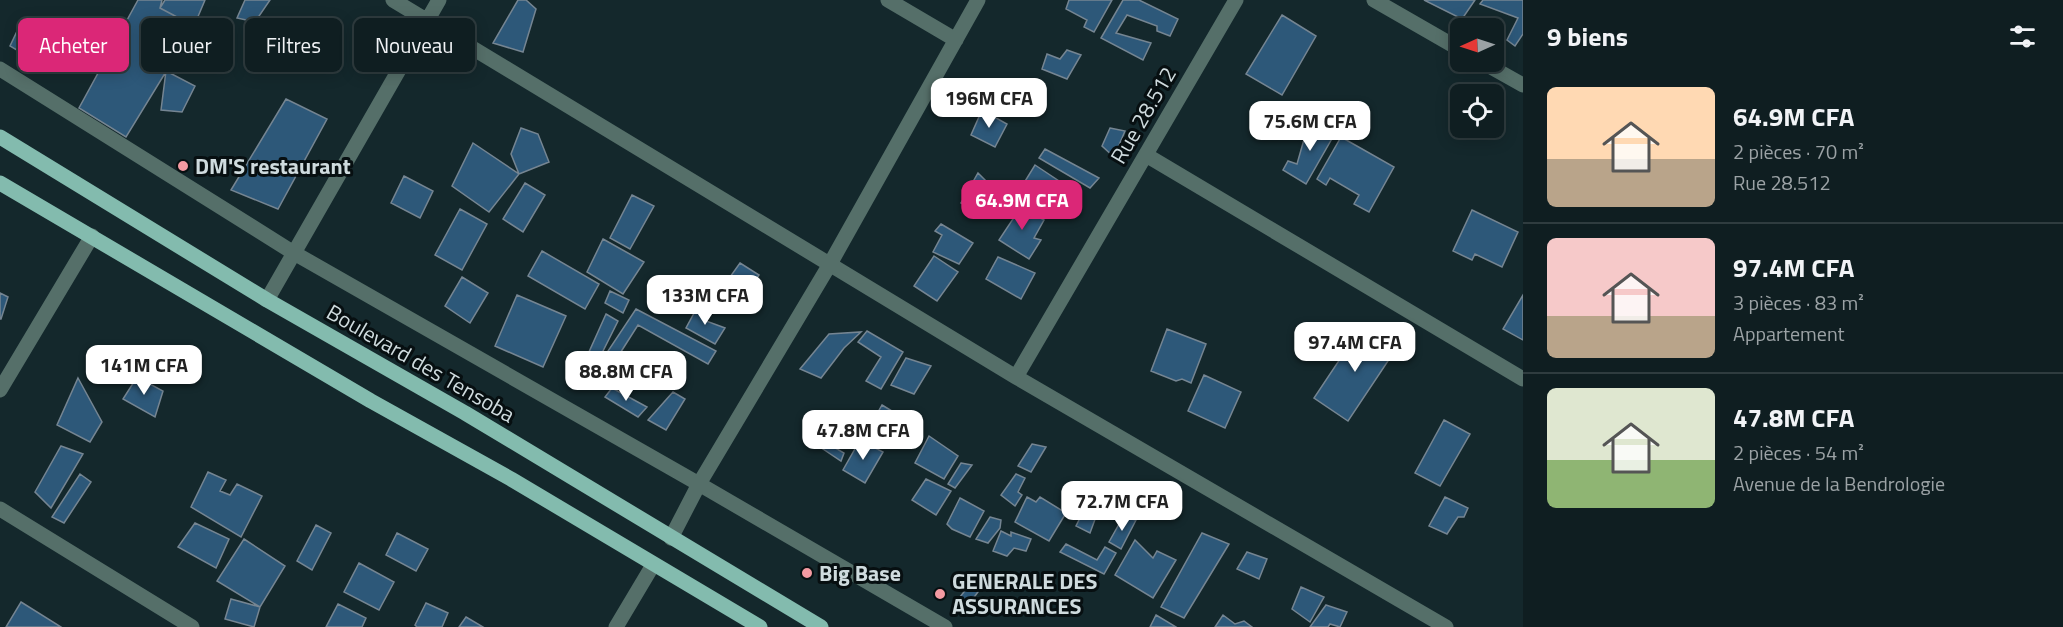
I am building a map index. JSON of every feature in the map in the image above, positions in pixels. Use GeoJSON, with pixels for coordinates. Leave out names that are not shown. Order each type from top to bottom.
{"type":"FeatureCollection","features":[{"type":"Feature","properties":{"kind":"main road","name":"Boulevard des Tensoba"},"geometry":{"type":"LineString","coordinates":[[0,137],[267,300],[465,413],[821,627]]}},
{"type":"Feature","properties":{"kind":"main road"},"geometry":{"type":"LineString","coordinates":[[0,183],[361,395],[511,479],[760,627]]}},
{"type":"Feature","properties":{"kind":"street"},"geometry":{"type":"LineString","coordinates":[[393,0],[424,18]]}},
{"type":"Feature","properties":{"kind":"street"},"geometry":{"type":"LineString","coordinates":[[428,18],[439,0]]}},
{"type":"Feature","properties":{"kind":"street"},"geometry":{"type":"LineString","coordinates":[[888,0],[956,40]]}},
{"type":"Feature","properties":{"kind":"street"},"geometry":{"type":"LineString","coordinates":[[671,538],[699,484],[830,264],[978,0]]}},
{"type":"Feature","properties":{"kind":"street","name":"Rue 28.512"},"geometry":{"type":"LineString","coordinates":[[1016,377],[1236,0]]}},
{"type":"Feature","properties":{"kind":"street"},"geometry":{"type":"LineString","coordinates":[[1374,0],[1450,44]]}},
{"type":"Feature","properties":{"kind":"street"},"geometry":{"type":"LineString","coordinates":[[475,49],[1016,377],[1446,627]]}},
{"type":"Feature","properties":{"kind":"street"},"geometry":{"type":"LineString","coordinates":[[0,69],[294,253],[945,627]]}},
{"type":"Feature","properties":{"kind":"street"},"geometry":{"type":"LineString","coordinates":[[267,300],[397,72]]}},
{"type":"Feature","properties":{"kind":"street"},"geometry":{"type":"LineString","coordinates":[[1500,72],[1523,85]]}},
{"type":"Feature","properties":{"kind":"street"},"geometry":{"type":"LineString","coordinates":[[1146,155],[1523,379]]}},
{"type":"Feature","properties":{"kind":"street"},"geometry":{"type":"LineString","coordinates":[[0,390],[92,236]]}},
{"type":"Feature","properties":{"kind":"street"},"geometry":{"type":"LineString","coordinates":[[0,509],[192,627]]}},
{"type":"Feature","properties":{"kind":"street"},"geometry":{"type":"LineString","coordinates":[[616,627],[653,565]]}},
{"type":"Feature","properties":{"kind":"building"},"geometry":{"type":"Polygon","coordinates":[[[138,0],[162,0],[160,8],[179,18],[141,18],[141,72],[166,72],[126,137],[79,108],[99,72],[129,72],[128,18],[138,0]]]}},
{"type":"Feature","properties":{"kind":"building"},"geometry":{"type":"Polygon","coordinates":[[[165,0],[205,0],[197,18],[179,18],[160,8],[165,0]]]}},
{"type":"Feature","properties":{"kind":"building"},"geometry":{"type":"Polygon","coordinates":[[[245,0],[270,0],[258,18],[237,18],[245,0]]]}},
{"type":"Feature","properties":{"kind":"building"},"geometry":{"type":"Polygon","coordinates":[[[518,0],[526,0],[536,9],[523,52],[493,43],[518,0]]]}},
{"type":"Feature","properties":{"kind":"building"},"geometry":{"type":"Polygon","coordinates":[[[1069,0],[1112,0],[1094,32],[1084,27],[1087,20],[1066,9],[1069,0]]]}},
{"type":"Feature","properties":{"kind":"building"},"geometry":{"type":"Polygon","coordinates":[[[1123,0],[1139,0],[1178,19],[1170,36],[1157,31],[1157,26],[1127,15],[1116,33],[1151,43],[1143,60],[1101,38],[1123,0]]]}},
{"type":"Feature","properties":{"kind":"building"},"geometry":{"type":"Polygon","coordinates":[[[1424,0],[1475,0],[1463,18],[1424,0]]]}},
{"type":"Feature","properties":{"kind":"building"},"geometry":{"type":"Polygon","coordinates":[[[1483,0],[1523,0],[1523,34],[1515,46],[1507,40],[1518,18],[1480,4],[1483,0]]]}},
{"type":"Feature","properties":{"kind":"building"},"geometry":{"type":"Polygon","coordinates":[[[1282,15],[1316,36],[1282,95],[1246,74],[1282,15]]]}},
{"type":"Feature","properties":{"kind":"building"},"geometry":{"type":"Polygon","coordinates":[[[18,29],[18,51],[10,46],[18,29]]]}},
{"type":"Feature","properties":{"kind":"building"},"geometry":{"type":"Polygon","coordinates":[[[1067,50],[1081,55],[1067,79],[1042,69],[1047,54],[1060,59],[1067,50]]]}},
{"type":"Feature","properties":{"kind":"building"},"geometry":{"type":"Polygon","coordinates":[[[166,72],[195,86],[182,112],[161,110],[166,72]]]}},
{"type":"Feature","properties":{"kind":"building"},"geometry":{"type":"Polygon","coordinates":[[[286,99],[327,119],[278,209],[231,190],[286,99]]]}},
{"type":"Feature","properties":{"kind":"building"},"geometry":{"type":"Polygon","coordinates":[[[982,110],[1007,124],[995,147],[971,135],[982,110]]]}},
{"type":"Feature","properties":{"kind":"building"},"geometry":{"type":"Polygon","coordinates":[[[1308,120],[1334,135],[1306,184],[1283,170],[1288,161],[1297,164],[1305,136],[1302,132],[1308,120]]]}},
{"type":"Feature","properties":{"kind":"building"},"geometry":{"type":"Polygon","coordinates":[[[521,128],[538,134],[549,162],[519,174],[511,154],[521,128]]]}},
{"type":"Feature","properties":{"kind":"building"},"geometry":{"type":"Polygon","coordinates":[[[1110,128],[1125,131],[1114,157],[1102,146],[1110,128]]]}},
{"type":"Feature","properties":{"kind":"building"},"geometry":{"type":"Polygon","coordinates":[[[1341,137],[1394,167],[1369,212],[1354,204],[1359,195],[1330,178],[1326,185],[1317,179],[1341,137]]]}},
{"type":"Feature","properties":{"kind":"building"},"geometry":{"type":"Polygon","coordinates":[[[473,143],[519,174],[489,212],[452,186],[473,143]]]}},
{"type":"Feature","properties":{"kind":"building"},"geometry":{"type":"Polygon","coordinates":[[[1045,149],[1099,178],[1090,188],[1039,158],[1045,149]]]}},
{"type":"Feature","properties":{"kind":"building"},"geometry":{"type":"Polygon","coordinates":[[[1035,165],[1065,185],[1051,210],[1019,191],[1035,165]]]}},
{"type":"Feature","properties":{"kind":"building"},"geometry":{"type":"Polygon","coordinates":[[[978,173],[999,194],[986,217],[961,203],[978,173]]]}},
{"type":"Feature","properties":{"kind":"building"},"geometry":{"type":"Polygon","coordinates":[[[404,176],[433,191],[420,218],[391,203],[404,176]]]}},
{"type":"Feature","properties":{"kind":"building"},"geometry":{"type":"Polygon","coordinates":[[[525,183],[545,195],[523,232],[503,219],[525,183]]]}},
{"type":"Feature","properties":{"kind":"building"},"geometry":{"type":"Polygon","coordinates":[[[632,195],[654,206],[630,249],[610,238],[632,195]]]}},
{"type":"Feature","properties":{"kind":"building"},"geometry":{"type":"Polygon","coordinates":[[[1012,202],[1044,220],[1034,238],[1041,240],[1029,259],[999,240],[1013,219],[1006,213],[1012,202]]]}},
{"type":"Feature","properties":{"kind":"building"},"geometry":{"type":"Polygon","coordinates":[[[460,209],[487,224],[462,270],[435,255],[460,209]]]}},
{"type":"Feature","properties":{"kind":"building"},"geometry":{"type":"Polygon","coordinates":[[[1472,210],[1518,232],[1502,267],[1475,254],[1472,260],[1453,251],[1472,210]]]}},
{"type":"Feature","properties":{"kind":"building"},"geometry":{"type":"Polygon","coordinates":[[[941,224],[973,243],[959,264],[933,252],[942,235],[935,231],[941,224]]]}},
{"type":"Feature","properties":{"kind":"building"},"geometry":{"type":"Polygon","coordinates":[[[603,239],[644,262],[623,294],[587,272],[603,239]]]}},
{"type":"Feature","properties":{"kind":"building"},"geometry":{"type":"Polygon","coordinates":[[[542,251],[599,284],[585,309],[528,276],[542,251]]]}},
{"type":"Feature","properties":{"kind":"building"},"geometry":{"type":"Polygon","coordinates":[[[934,256],[958,272],[937,301],[914,286],[934,256]]]}},
{"type":"Feature","properties":{"kind":"building"},"geometry":{"type":"Polygon","coordinates":[[[998,257],[1035,273],[1021,299],[986,279],[998,257]]]}},
{"type":"Feature","properties":{"kind":"building"},"geometry":{"type":"Polygon","coordinates":[[[740,263],[759,275],[749,290],[730,277],[740,263]]]}},
{"type":"Feature","properties":{"kind":"building"},"geometry":{"type":"Polygon","coordinates":[[[462,277],[488,293],[470,323],[445,306],[462,277]]]}},
{"type":"Feature","properties":{"kind":"building"},"geometry":{"type":"Polygon","coordinates":[[[610,291],[629,300],[623,313],[605,303],[610,291]]]}},
{"type":"Feature","properties":{"kind":"building"},"geometry":{"type":"Polygon","coordinates":[[[0,293],[8,297],[1,319],[0,319],[0,293]]]}},
{"type":"Feature","properties":{"kind":"building"},"geometry":{"type":"Polygon","coordinates":[[[517,295],[566,316],[543,367],[495,346],[517,295]]]}},
{"type":"Feature","properties":{"kind":"building"},"geometry":{"type":"Polygon","coordinates":[[[1523,295],[1523,340],[1503,329],[1523,295]]]}},
{"type":"Feature","properties":{"kind":"building"},"geometry":{"type":"Polygon","coordinates":[[[699,304],[711,314],[706,321],[725,328],[715,344],[686,328],[699,304]]]}},
{"type":"Feature","properties":{"kind":"building"},"geometry":{"type":"Polygon","coordinates":[[[636,309],[716,351],[708,364],[638,325],[617,358],[606,354],[636,309]]]}},
{"type":"Feature","properties":{"kind":"building"},"geometry":{"type":"Polygon","coordinates":[[[606,314],[618,321],[600,357],[589,352],[606,314]]]}},
{"type":"Feature","properties":{"kind":"building"},"geometry":{"type":"Polygon","coordinates":[[[1362,326],[1396,349],[1348,421],[1314,398],[1362,326]]]}},
{"type":"Feature","properties":{"kind":"building"},"geometry":{"type":"Polygon","coordinates":[[[1167,329],[1206,344],[1191,383],[1182,379],[1176,381],[1151,371],[1167,329]]]}},
{"type":"Feature","properties":{"kind":"building"},"geometry":{"type":"Polygon","coordinates":[[[867,331],[903,352],[881,389],[866,381],[881,357],[858,342],[867,331]]]}},
{"type":"Feature","properties":{"kind":"building"},"geometry":{"type":"Polygon","coordinates":[[[861,332],[844,348],[821,378],[800,369],[829,334],[861,332]]]}},
{"type":"Feature","properties":{"kind":"building"},"geometry":{"type":"Polygon","coordinates":[[[906,358],[931,366],[914,394],[891,385],[906,358]]]}},
{"type":"Feature","properties":{"kind":"building"},"geometry":{"type":"Polygon","coordinates":[[[1204,375],[1241,392],[1225,428],[1188,411],[1204,375]]]}},
{"type":"Feature","properties":{"kind":"building"},"geometry":{"type":"Polygon","coordinates":[[[137,377],[163,391],[155,417],[123,399],[137,377]]]}},
{"type":"Feature","properties":{"kind":"building"},"geometry":{"type":"Polygon","coordinates":[[[78,378],[102,422],[90,442],[57,425],[78,378]]]}},
{"type":"Feature","properties":{"kind":"building"},"geometry":{"type":"Polygon","coordinates":[[[612,388],[647,407],[638,417],[605,397],[612,388]]]}},
{"type":"Feature","properties":{"kind":"building"},"geometry":{"type":"Polygon","coordinates":[[[673,392],[685,399],[666,430],[648,420],[673,392]]]}},
{"type":"Feature","properties":{"kind":"building"},"geometry":{"type":"Polygon","coordinates":[[[882,405],[905,419],[887,446],[865,435],[882,405]]]}},
{"type":"Feature","properties":{"kind":"building"},"geometry":{"type":"Polygon","coordinates":[[[1444,420],[1470,434],[1440,486],[1415,473],[1444,420]]]}},
{"type":"Feature","properties":{"kind":"building"},"geometry":{"type":"Polygon","coordinates":[[[826,424],[854,433],[847,446],[822,430],[826,424]]]}},
{"type":"Feature","properties":{"kind":"building"},"geometry":{"type":"Polygon","coordinates":[[[929,436],[958,456],[944,479],[915,463],[929,436]]]}},
{"type":"Feature","properties":{"kind":"building"},"geometry":{"type":"Polygon","coordinates":[[[822,440],[844,453],[841,461],[820,447],[822,440]]]}},
{"type":"Feature","properties":{"kind":"building"},"geometry":{"type":"Polygon","coordinates":[[[860,440],[883,452],[865,483],[843,470],[860,440]]]}},
{"type":"Feature","properties":{"kind":"building"},"geometry":{"type":"Polygon","coordinates":[[[1032,444],[1046,447],[1031,472],[1018,466],[1032,444]]]}},
{"type":"Feature","properties":{"kind":"building"},"geometry":{"type":"Polygon","coordinates":[[[61,446],[83,454],[51,508],[35,492],[61,446]]]}},
{"type":"Feature","properties":{"kind":"building"},"geometry":{"type":"Polygon","coordinates":[[[961,463],[972,465],[955,488],[948,484],[961,463]]]}},
{"type":"Feature","properties":{"kind":"building"},"geometry":{"type":"Polygon","coordinates":[[[208,472],[226,480],[220,491],[230,495],[237,484],[262,496],[241,537],[191,507],[208,472]]]}},
{"type":"Feature","properties":{"kind":"building"},"geometry":{"type":"Polygon","coordinates":[[[80,474],[91,482],[64,523],[52,517],[80,474]]]}},
{"type":"Feature","properties":{"kind":"building"},"geometry":{"type":"Polygon","coordinates":[[[1016,474],[1025,478],[1018,492],[1022,495],[1015,506],[1001,495],[1016,474]]]}},
{"type":"Feature","properties":{"kind":"building"},"geometry":{"type":"Polygon","coordinates":[[[926,479],[951,491],[936,515],[912,500],[926,479]]]}},
{"type":"Feature","properties":{"kind":"building"},"geometry":{"type":"Polygon","coordinates":[[[1027,497],[1036,502],[1040,497],[1066,513],[1049,541],[1015,522],[1027,497]]]}},
{"type":"Feature","properties":{"kind":"building"},"geometry":{"type":"Polygon","coordinates":[[[1445,497],[1468,508],[1464,517],[1458,517],[1447,534],[1429,526],[1445,497]]]}},
{"type":"Feature","properties":{"kind":"building"},"geometry":{"type":"Polygon","coordinates":[[[960,498],[984,511],[970,537],[952,529],[947,524],[960,498]]]}},
{"type":"Feature","properties":{"kind":"building"},"geometry":{"type":"Polygon","coordinates":[[[1089,500],[1101,503],[1090,533],[1076,526],[1089,500]]]}},
{"type":"Feature","properties":{"kind":"building"},"geometry":{"type":"Polygon","coordinates":[[[990,517],[1001,520],[1000,528],[988,543],[976,539],[990,517]]]}},
{"type":"Feature","properties":{"kind":"building"},"geometry":{"type":"Polygon","coordinates":[[[1123,517],[1136,520],[1121,549],[1109,542],[1123,517]]]}},
{"type":"Feature","properties":{"kind":"building"},"geometry":{"type":"Polygon","coordinates":[[[195,523],[229,539],[216,568],[178,547],[195,523]]]}},
{"type":"Feature","properties":{"kind":"building"},"geometry":{"type":"Polygon","coordinates":[[[316,525],[331,533],[312,570],[297,561],[316,525]]]}},
{"type":"Feature","properties":{"kind":"building"},"geometry":{"type":"Polygon","coordinates":[[[1001,531],[1011,536],[1011,532],[1031,539],[1026,551],[1014,548],[1007,556],[993,551],[1001,531]]]}},
{"type":"Feature","properties":{"kind":"building"},"geometry":{"type":"Polygon","coordinates":[[[397,533],[428,549],[416,571],[386,555],[397,533]]]}},
{"type":"Feature","properties":{"kind":"building"},"geometry":{"type":"Polygon","coordinates":[[[1202,533],[1229,544],[1184,618],[1161,607],[1202,533]]]}},
{"type":"Feature","properties":{"kind":"building"},"geometry":{"type":"Polygon","coordinates":[[[244,539],[285,566],[260,607],[217,581],[244,539]]]}},
{"type":"Feature","properties":{"kind":"building"},"geometry":{"type":"Polygon","coordinates":[[[1135,540],[1153,558],[1157,551],[1176,560],[1153,598],[1115,575],[1135,540]]]}},
{"type":"Feature","properties":{"kind":"building"},"geometry":{"type":"Polygon","coordinates":[[[1066,544],[1097,560],[1105,547],[1116,553],[1104,574],[1060,552],[1066,544]]]}},
{"type":"Feature","properties":{"kind":"building"},"geometry":{"type":"Polygon","coordinates":[[[1247,552],[1267,559],[1259,579],[1237,569],[1247,552]]]}},
{"type":"Feature","properties":{"kind":"building"},"geometry":{"type":"Polygon","coordinates":[[[359,563],[394,582],[379,610],[344,592],[359,563]]]}},
{"type":"Feature","properties":{"kind":"building"},"geometry":{"type":"Polygon","coordinates":[[[971,583],[983,585],[967,607],[956,602],[971,583]]]}},
{"type":"Feature","properties":{"kind":"building"},"geometry":{"type":"Polygon","coordinates":[[[1301,587],[1324,597],[1310,622],[1292,609],[1301,587]]]}},
{"type":"Feature","properties":{"kind":"building"},"geometry":{"type":"Polygon","coordinates":[[[231,599],[260,607],[254,627],[225,619],[231,599]]]}},
{"type":"Feature","properties":{"kind":"building"},"geometry":{"type":"Polygon","coordinates":[[[21,602],[61,627],[6,627],[21,602]]]}},
{"type":"Feature","properties":{"kind":"building"},"geometry":{"type":"Polygon","coordinates":[[[426,603],[448,613],[442,627],[417,627],[415,625],[426,603]]]}},
{"type":"Feature","properties":{"kind":"building"},"geometry":{"type":"Polygon","coordinates":[[[338,604],[366,618],[362,627],[326,627],[338,604]]]}},
{"type":"Feature","properties":{"kind":"building"},"geometry":{"type":"Polygon","coordinates":[[[1326,605],[1347,612],[1340,627],[1330,624],[1328,627],[1310,627],[1326,605]]]}},
{"type":"Feature","properties":{"kind":"building"},"geometry":{"type":"Polygon","coordinates":[[[1156,615],[1176,627],[1150,627],[1156,615]]]}},
{"type":"Feature","properties":{"kind":"building"},"geometry":{"type":"Polygon","coordinates":[[[1223,615],[1235,624],[1244,621],[1252,627],[1215,627],[1223,615]]]}},
{"type":"Feature","properties":{"kind":"building"},"geometry":{"type":"Polygon","coordinates":[[[466,617],[483,627],[459,627],[466,617]]]}},
{"type":"Feature","properties":{"kind":"place","name":"DM'S restaurant"},"geometry":{"type":"Point","coordinates":[183,166]}},
{"type":"Feature","properties":{"kind":"place","name":"Big Base"},"geometry":{"type":"Point","coordinates":[807,573]}},
{"type":"Feature","properties":{"kind":"place","name":"GENERALE DES ASSURANCES"},"geometry":{"type":"Point","coordinates":[940,594]}}]}
